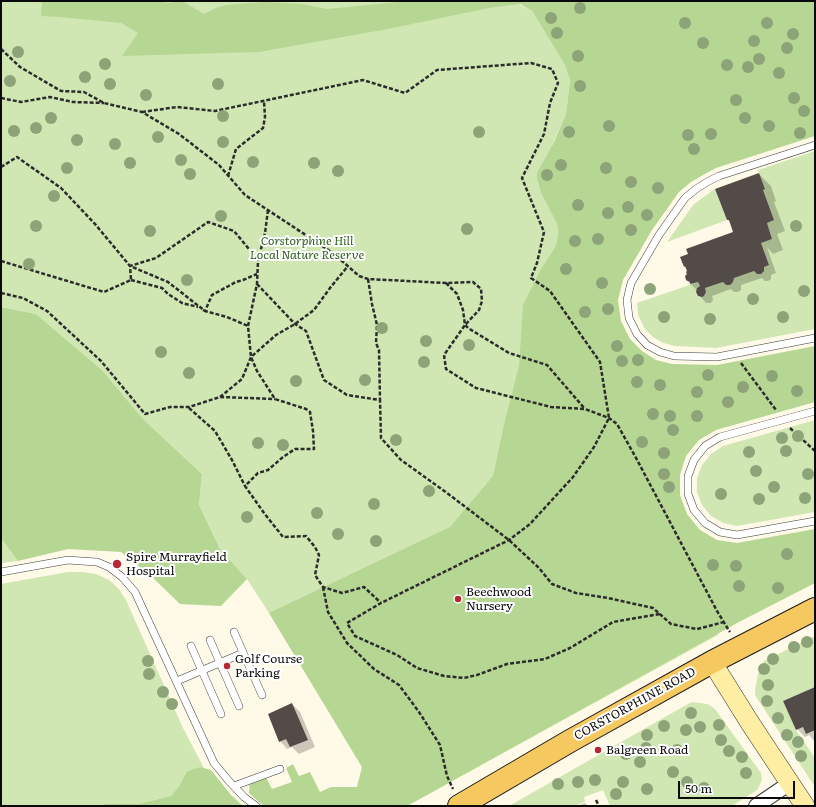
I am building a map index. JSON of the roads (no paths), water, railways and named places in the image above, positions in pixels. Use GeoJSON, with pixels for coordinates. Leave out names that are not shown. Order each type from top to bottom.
{"type":"FeatureCollection","features":[{"type":"Feature","properties":{"kind":"main road","name":"CORSTORPHINE ROAD"},"geometry":{"type":"LineString","coordinates":[[460,805],[570,741],[712,662],[815,609]]}},
{"type":"Feature","properties":{"kind":"street"},"geometry":{"type":"LineString","coordinates":[[712,662],[805,806]]}},
{"type":"Feature","properties":{"kind":"street"},"geometry":{"type":"LineString","coordinates":[[756,806],[790,783]]}},
{"type":"Feature","properties":{"kind":"lane"},"geometry":{"type":"LineString","coordinates":[[815,145],[719,176],[696,189],[685,198],[659,235],[631,283],[627,300],[629,318],[637,334],[647,345],[660,352],[674,356],[717,357],[815,338]]}},
{"type":"Feature","properties":{"kind":"lane"},"geometry":{"type":"LineString","coordinates":[[815,411],[720,438],[705,446],[694,460],[688,476],[688,494],[694,510],[705,523],[720,532],[737,535],[815,521]]}},
{"type":"Feature","properties":{"kind":"lane"},"geometry":{"type":"LineString","coordinates":[[1,572],[68,560],[82,560],[97,562],[109,567],[122,577],[135,592],[214,763],[244,797],[256,806]]}},
{"type":"Feature","properties":{"kind":"lane"},"geometry":{"type":"LineString","coordinates":[[234,632],[262,695]]}},
{"type":"Feature","properties":{"kind":"lane"},"geometry":{"type":"LineString","coordinates":[[210,640],[239,706]]}},
{"type":"Feature","properties":{"kind":"lane"},"geometry":{"type":"LineString","coordinates":[[191,646],[221,714]]}},
{"type":"Feature","properties":{"kind":"lane"},"geometry":{"type":"LineString","coordinates":[[177,681],[243,653]]}},
{"type":"Feature","properties":{"kind":"lane"},"geometry":{"type":"LineString","coordinates":[[234,786],[280,769]]}},
{"type":"Feature","properties":{"kind":"place","name":"Spire Murrayfield Hospital"},"geometry":{"type":"Point","coordinates":[117,564]}},
{"type":"Feature","properties":{"kind":"place","name":"Beechwood Nursery"},"geometry":{"type":"Point","coordinates":[458,599]}},
{"type":"Feature","properties":{"kind":"place","name":"Golf Course Parking"},"geometry":{"type":"Point","coordinates":[227,666]}},
{"type":"Feature","properties":{"kind":"place","name":"Balgreen Road"},"geometry":{"type":"Point","coordinates":[598,750]}},
{"type":"Feature","properties":{"kind":"park label","name":"Corstorphine Hill Local Nature Reserve"},"geometry":{"type":"Point","coordinates":[307,248]}}]}
